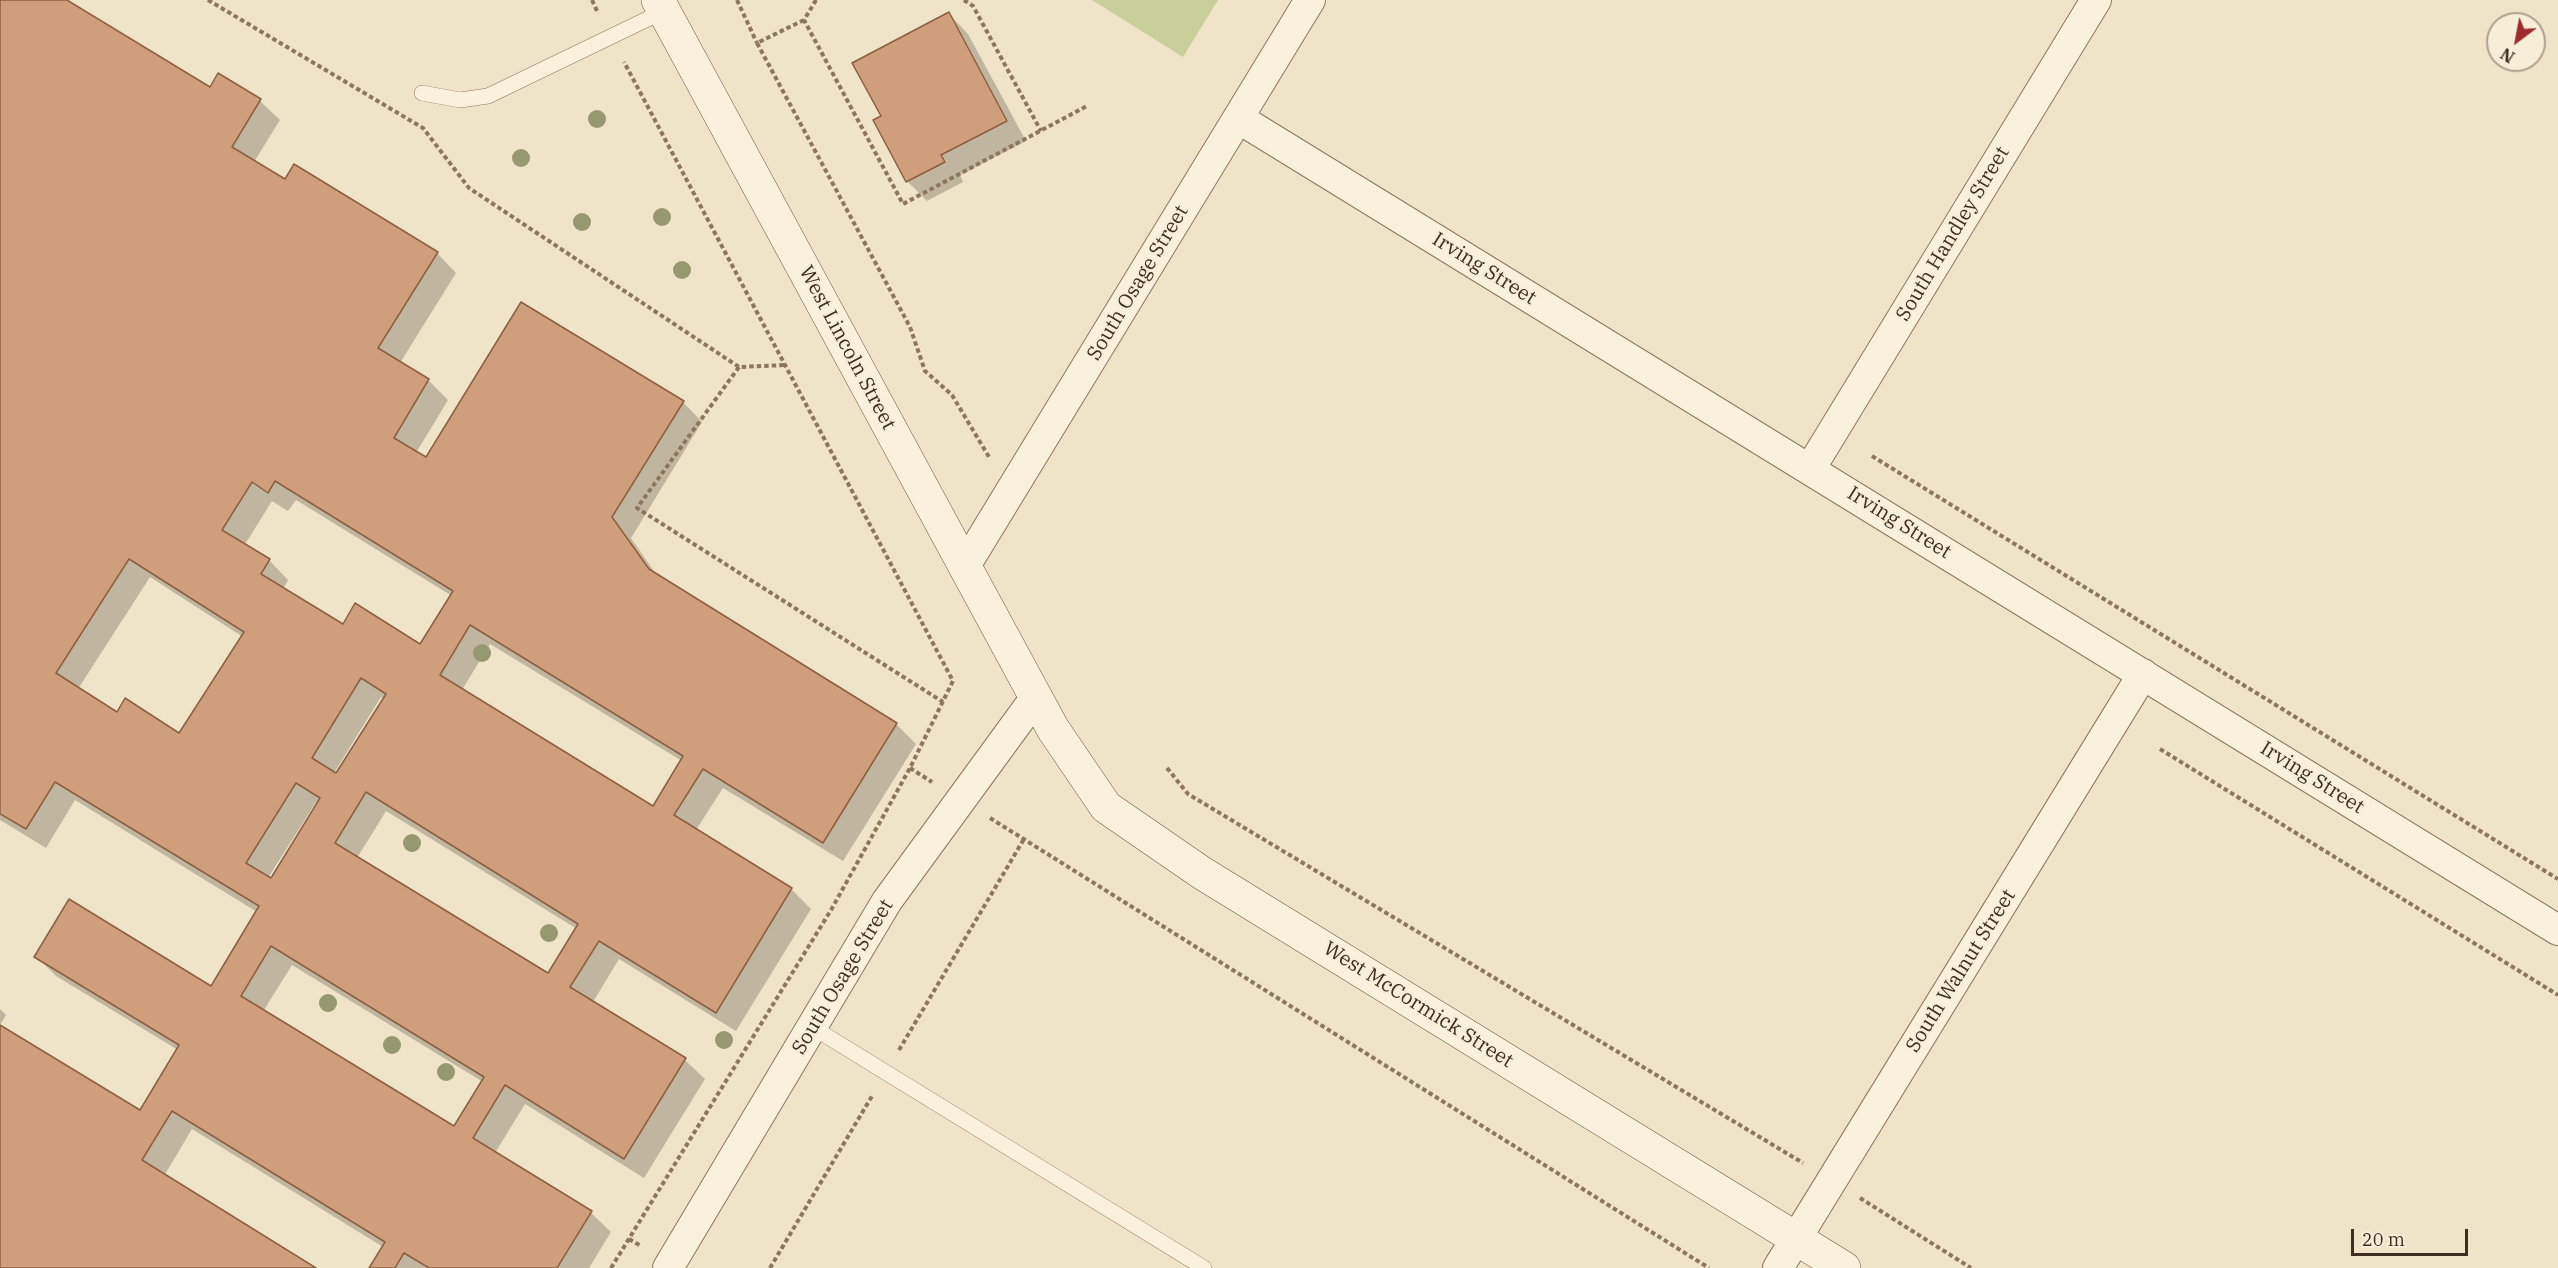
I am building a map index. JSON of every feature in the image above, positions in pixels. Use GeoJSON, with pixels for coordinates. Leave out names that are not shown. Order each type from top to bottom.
{"type":"FeatureCollection","features":[{"type":"Feature","properties":{"kind":"street","name":"South Osage Street"},"geometry":{"type":"LineString","coordinates":[[965,566],[1310,0]]}},
{"type":"Feature","properties":{"kind":"street","name":"South Handley Street"},"geometry":{"type":"LineString","coordinates":[[1810,469],[2096,0]]}},
{"type":"Feature","properties":{"kind":"street","name":"West Lincoln Street"},"geometry":{"type":"LineString","coordinates":[[661,6],[1036,697]]}},
{"type":"Feature","properties":{"kind":"street","name":"Irving Street"},"geometry":{"type":"LineString","coordinates":[[1238,118],[2558,930]]}},
{"type":"Feature","properties":{"kind":"street","name":"South Walnut Street"},"geometry":{"type":"LineString","coordinates":[[1779,1268],[2143,674]]}},
{"type":"Feature","properties":{"kind":"street","name":"South Osage Street"},"geometry":{"type":"LineString","coordinates":[[668,1268],[887,902],[1036,697]]}},
{"type":"Feature","properties":{"kind":"street","name":"West McCormick Street"},"geometry":{"type":"LineString","coordinates":[[1036,697],[1053,729],[1106,807],[1202,873],[1844,1268]]}},
{"type":"Feature","properties":{"kind":"lane"},"geometry":{"type":"LineString","coordinates":[[422,93],[460,100],[488,96],[611,37],[661,6]]}},
{"type":"Feature","properties":{"kind":"lane"},"geometry":{"type":"LineString","coordinates":[[812,1027],[1204,1268]]}},
{"type":"Feature","properties":{"kind":"path"},"geometry":{"type":"LineString","coordinates":[[208,0],[423,128],[469,188],[740,367],[784,365]]}},
{"type":"Feature","properties":{"kind":"path"},"geometry":{"type":"LineString","coordinates":[[592,0],[953,681],[910,768],[831,910],[611,1268]]}},
{"type":"Feature","properties":{"kind":"path"},"geometry":{"type":"LineString","coordinates":[[737,0],[757,43],[910,327],[925,371],[952,395],[1010,491]]}},
{"type":"Feature","properties":{"kind":"path"},"geometry":{"type":"LineString","coordinates":[[757,43],[804,20],[816,0]]}},
{"type":"Feature","properties":{"kind":"path"},"geometry":{"type":"LineString","coordinates":[[964,0],[973,6],[1041,131]]}},
{"type":"Feature","properties":{"kind":"path"},"geometry":{"type":"LineString","coordinates":[[804,20],[903,204],[1087,106]]}},
{"type":"Feature","properties":{"kind":"path"},"geometry":{"type":"LineString","coordinates":[[740,367],[637,508],[943,702]]}},
{"type":"Feature","properties":{"kind":"path"},"geometry":{"type":"LineString","coordinates":[[1872,456],[2558,879]]}},
{"type":"Feature","properties":{"kind":"path"},"geometry":{"type":"LineString","coordinates":[[2160,749],[2558,995]]}},
{"type":"Feature","properties":{"kind":"path"},"geometry":{"type":"LineString","coordinates":[[910,768],[1709,1268]]}},
{"type":"Feature","properties":{"kind":"path"},"geometry":{"type":"LineString","coordinates":[[1167,768],[1188,794],[1721,1112],[1971,1268]]}},
{"type":"Feature","properties":{"kind":"green space"},"geometry":{"type":"Polygon","coordinates":[[[1092,0],[1218,0],[1183,57],[1092,0]]]}},
{"type":"Feature","properties":{"kind":"building"},"geometry":{"type":"Polygon","coordinates":[[[0,0],[67,0],[210,87],[218,73],[261,99],[232,147],[285,179],[294,164],[438,252],[378,348],[429,379],[394,438],[426,457],[521,302],[684,401],[612,517],[649,569],[897,723],[823,843],[703,769],[674,815],[792,888],[716,1013],[599,941],[570,987],[686,1058],[624,1159],[505,1085],[473,1138],[592,1211],[557,1268],[429,1268],[404,1253],[395,1268],[369,1268],[385,1242],[172,1111],[142,1160],[316,1268],[0,1268],[0,1025],[140,1110],[179,1045],[34,957],[69,899],[211,986],[259,906],[55,782],[26,829],[0,814],[0,0]],[[275,481],[268,493],[252,482],[222,530],[270,559],[261,574],[343,624],[355,603],[420,644],[453,591],[275,481]],[[129,559],[56,673],[117,712],[125,698],[179,733],[244,632],[129,559]],[[470,625],[440,675],[653,806],[683,756],[470,625]],[[361,678],[312,758],[336,773],[386,694],[361,678]],[[296,783],[246,863],[271,878],[320,798],[296,783]],[[366,792],[335,843],[548,973],[578,924],[366,792]],[[271,946],[241,996],[454,1126],[484,1077],[271,946]]]}},
{"type":"Feature","properties":{"kind":"building"},"geometry":{"type":"Polygon","coordinates":[[[949,12],[1007,121],[941,155],[945,162],[906,182],[873,120],[881,116],[852,63],[949,12]]]}}]}
